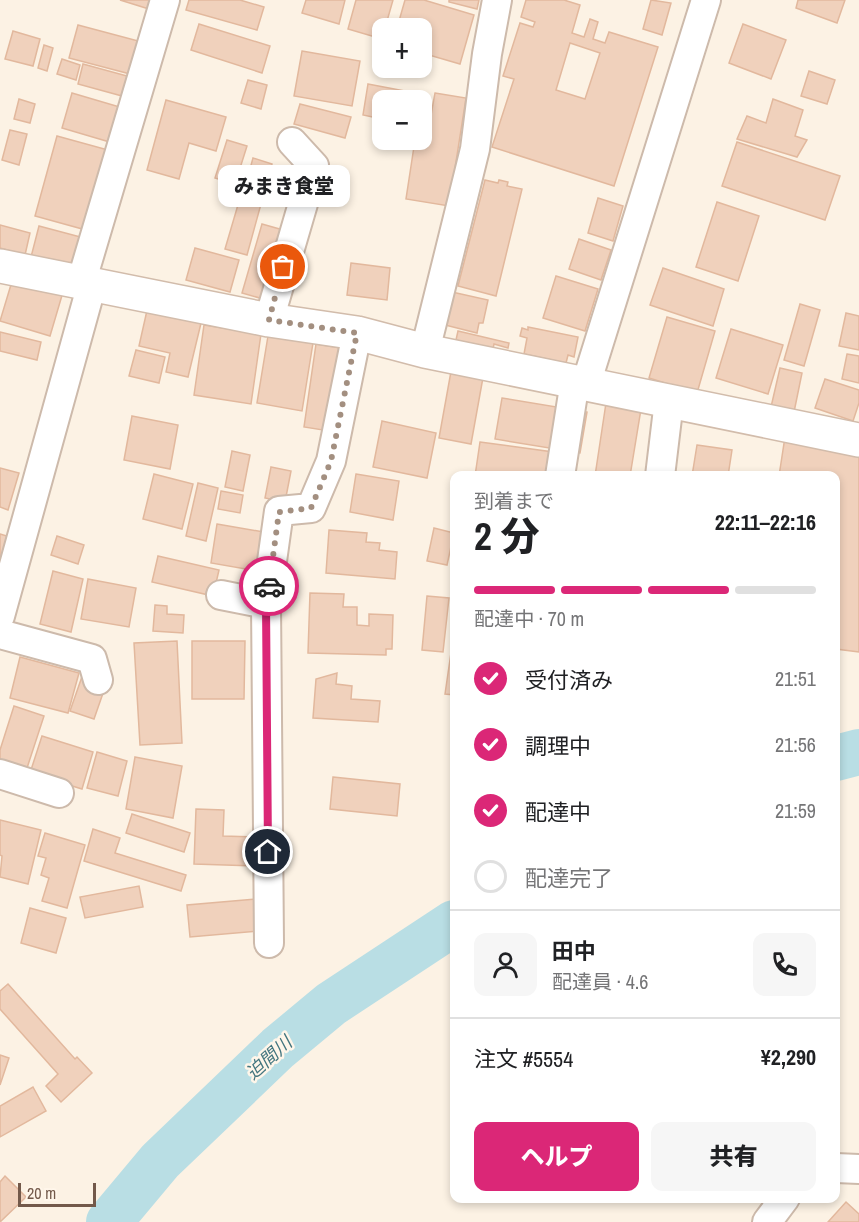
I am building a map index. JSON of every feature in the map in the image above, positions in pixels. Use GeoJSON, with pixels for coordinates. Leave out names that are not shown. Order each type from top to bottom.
{"type":"FeatureCollection","features":[{"type":"Feature","properties":{"kind":"street"},"geometry":{"type":"LineString","coordinates":[[0,616],[90,291],[84,273],[165,0]]}},
{"type":"Feature","properties":{"kind":"street"},"geometry":{"type":"LineString","coordinates":[[425,351],[475,149],[496,0]]}},
{"type":"Feature","properties":{"kind":"street"},"geometry":{"type":"LineString","coordinates":[[561,471],[580,383],[706,0]]}},
{"type":"Feature","properties":{"kind":"street"},"geometry":{"type":"LineString","coordinates":[[269,320],[314,166],[292,142]]}},
{"type":"Feature","properties":{"kind":"street"},"geometry":{"type":"LineString","coordinates":[[0,266],[269,320],[357,333],[425,351],[859,440]]}},
{"type":"Feature","properties":{"kind":"street"},"geometry":{"type":"LineString","coordinates":[[269,943],[266,604],[279,512],[311,508],[331,461],[357,333]]}},
{"type":"Feature","properties":{"kind":"street"},"geometry":{"type":"LineString","coordinates":[[661,471],[669,401]]}},
{"type":"Feature","properties":{"kind":"street"},"geometry":{"type":"LineString","coordinates":[[221,595],[266,604]]}},
{"type":"Feature","properties":{"kind":"street"},"geometry":{"type":"LineString","coordinates":[[0,634],[92,658],[98,680]]}},
{"type":"Feature","properties":{"kind":"street"},"geometry":{"type":"LineString","coordinates":[[0,774],[59,793]]}},
{"type":"Feature","properties":{"kind":"street"},"geometry":{"type":"LineString","coordinates":[[840,1167],[859,1169]]}},
{"type":"Feature","properties":{"kind":"street"},"geometry":{"type":"LineString","coordinates":[[767,1222],[781,1203]]}},
{"type":"Feature","properties":{"kind":"building"},"geometry":{"type":"Polygon","coordinates":[[[120,0],[152,0],[149,9],[120,0]]]}},
{"type":"Feature","properties":{"kind":"building"},"geometry":{"type":"Polygon","coordinates":[[[189,0],[240,0],[264,7],[257,30],[186,10],[189,0]]]}},
{"type":"Feature","properties":{"kind":"building"},"geometry":{"type":"Polygon","coordinates":[[[306,0],[345,0],[339,24],[302,13],[306,0]]]}},
{"type":"Feature","properties":{"kind":"building"},"geometry":{"type":"Polygon","coordinates":[[[356,0],[393,0],[388,18],[372,18],[372,36],[348,29],[356,0]]]}},
{"type":"Feature","properties":{"kind":"building"},"geometry":{"type":"Polygon","coordinates":[[[405,0],[424,0],[474,15],[460,64],[432,56],[432,18],[400,18],[405,0]]]}},
{"type":"Feature","properties":{"kind":"building"},"geometry":{"type":"Polygon","coordinates":[[[449,0],[479,0],[477,9],[449,2],[449,0]]]}},
{"type":"Feature","properties":{"kind":"building"},"geometry":{"type":"Polygon","coordinates":[[[526,0],[564,0],[580,5],[572,33],[584,37],[590,19],[598,22],[593,39],[605,43],[609,32],[658,47],[614,186],[492,147],[514,79],[503,76],[520,23],[533,27],[535,22],[521,17],[526,0]],[[570,43],[556,90],[585,99],[600,53],[570,43]]]}},
{"type":"Feature","properties":{"kind":"building"},"geometry":{"type":"Polygon","coordinates":[[[651,0],[671,3],[662,35],[643,29],[651,0]]]}},
{"type":"Feature","properties":{"kind":"building"},"geometry":{"type":"Polygon","coordinates":[[[798,0],[845,0],[837,23],[796,8],[798,0]]]}},
{"type":"Feature","properties":{"kind":"building"},"geometry":{"type":"Polygon","coordinates":[[[199,24],[270,46],[262,73],[191,50],[199,24]]]}},
{"type":"Feature","properties":{"kind":"building"},"geometry":{"type":"Polygon","coordinates":[[[743,24],[786,40],[771,79],[729,63],[743,24]]]}},
{"type":"Feature","properties":{"kind":"building"},"geometry":{"type":"Polygon","coordinates":[[[78,25],[142,42],[134,75],[69,58],[78,25]]]}},
{"type":"Feature","properties":{"kind":"building"},"geometry":{"type":"Polygon","coordinates":[[[13,31],[40,39],[33,66],[5,59],[13,31]]]}},
{"type":"Feature","properties":{"kind":"building"},"geometry":{"type":"Polygon","coordinates":[[[44,45],[53,48],[47,71],[38,68],[44,45]]]}},
{"type":"Feature","properties":{"kind":"building"},"geometry":{"type":"Polygon","coordinates":[[[302,51],[360,61],[352,106],[294,96],[302,51]]]}},
{"type":"Feature","properties":{"kind":"building"},"geometry":{"type":"Polygon","coordinates":[[[62,59],[80,65],[76,80],[57,74],[62,59]]]}},
{"type":"Feature","properties":{"kind":"building"},"geometry":{"type":"Polygon","coordinates":[[[83,64],[138,79],[133,99],[78,84],[83,64]]]}},
{"type":"Feature","properties":{"kind":"building"},"geometry":{"type":"Polygon","coordinates":[[[809,71],[835,80],[827,104],[801,96],[809,71]]]}},
{"type":"Feature","properties":{"kind":"building"},"geometry":{"type":"Polygon","coordinates":[[[248,80],[267,85],[261,109],[241,103],[248,80]]]}},
{"type":"Feature","properties":{"kind":"building"},"geometry":{"type":"Polygon","coordinates":[[[368,84],[400,90],[372,90],[372,117],[363,115],[368,84]]]}},
{"type":"Feature","properties":{"kind":"building"},"geometry":{"type":"Polygon","coordinates":[[[72,93],[123,108],[113,143],[62,128],[72,93]]]}},
{"type":"Feature","properties":{"kind":"building"},"geometry":{"type":"Polygon","coordinates":[[[435,93],[466,98],[449,206],[406,199],[413,150],[432,150],[432,110],[435,93]]]}},
{"type":"Feature","properties":{"kind":"building"},"geometry":{"type":"Polygon","coordinates":[[[19,99],[35,104],[30,123],[14,119],[19,99]]]}},
{"type":"Feature","properties":{"kind":"building"},"geometry":{"type":"Polygon","coordinates":[[[773,99],[803,110],[795,136],[807,140],[797,157],[737,139],[747,116],[766,123],[773,99]]]}},
{"type":"Feature","properties":{"kind":"building"},"geometry":{"type":"Polygon","coordinates":[[[166,100],[226,117],[216,151],[189,143],[179,179],[147,170],[166,100]]]}},
{"type":"Feature","properties":{"kind":"building"},"geometry":{"type":"Polygon","coordinates":[[[300,104],[351,117],[345,138],[294,124],[300,104]]]}},
{"type":"Feature","properties":{"kind":"building"},"geometry":{"type":"Polygon","coordinates":[[[10,130],[27,134],[19,165],[2,160],[10,130]]]}},
{"type":"Feature","properties":{"kind":"building"},"geometry":{"type":"Polygon","coordinates":[[[57,136],[108,150],[86,230],[35,216],[57,136]]]}},
{"type":"Feature","properties":{"kind":"building"},"geometry":{"type":"Polygon","coordinates":[[[227,140],[247,146],[235,184],[215,178],[227,140]]]}},
{"type":"Feature","properties":{"kind":"building"},"geometry":{"type":"Polygon","coordinates":[[[737,142],[840,176],[825,220],[722,186],[737,142]]]}},
{"type":"Feature","properties":{"kind":"building"},"geometry":{"type":"Polygon","coordinates":[[[253,158],[272,164],[263,197],[244,191],[253,158]]]}},
{"type":"Feature","properties":{"kind":"building"},"geometry":{"type":"Polygon","coordinates":[[[485,180],[498,183],[499,180],[508,182],[507,186],[522,189],[496,296],[458,286],[485,180]]]}},
{"type":"Feature","properties":{"kind":"building"},"geometry":{"type":"Polygon","coordinates":[[[240,198],[261,204],[247,255],[225,249],[240,198]]]}},
{"type":"Feature","properties":{"kind":"building"},"geometry":{"type":"Polygon","coordinates":[[[598,198],[623,206],[613,241],[588,233],[598,198]]]}},
{"type":"Feature","properties":{"kind":"building"},"geometry":{"type":"Polygon","coordinates":[[[717,202],[759,216],[738,281],[696,267],[717,202]]]}},
{"type":"Feature","properties":{"kind":"building"},"geometry":{"type":"Polygon","coordinates":[[[262,224],[301,235],[281,304],[242,293],[262,224]]]}},
{"type":"Feature","properties":{"kind":"building"},"geometry":{"type":"Polygon","coordinates":[[[0,225],[30,233],[25,255],[0,248],[0,225]]]}},
{"type":"Feature","properties":{"kind":"building"},"geometry":{"type":"Polygon","coordinates":[[[39,226],[88,239],[79,270],[31,257],[39,226]]]}},
{"type":"Feature","properties":{"kind":"building"},"geometry":{"type":"Polygon","coordinates":[[[579,239],[611,250],[601,280],[569,269],[579,239]]]}},
{"type":"Feature","properties":{"kind":"building"},"geometry":{"type":"Polygon","coordinates":[[[195,248],[239,260],[230,292],[186,280],[195,248]]]}},
{"type":"Feature","properties":{"kind":"building"},"geometry":{"type":"Polygon","coordinates":[[[351,263],[390,268],[387,300],[347,295],[351,263]]]}},
{"type":"Feature","properties":{"kind":"building"},"geometry":{"type":"Polygon","coordinates":[[[663,268],[724,289],[713,326],[650,305],[663,268]]]}},
{"type":"Feature","properties":{"kind":"building"},"geometry":{"type":"Polygon","coordinates":[[[556,276],[598,289],[585,331],[543,318],[556,276]]]}},
{"type":"Feature","properties":{"kind":"building"},"geometry":{"type":"Polygon","coordinates":[[[13,278],[63,292],[50,336],[0,321],[13,278]]]}},
{"type":"Feature","properties":{"kind":"building"},"geometry":{"type":"Polygon","coordinates":[[[452,292],[488,300],[483,323],[479,323],[477,333],[445,325],[452,292]]]}},
{"type":"Feature","properties":{"kind":"building"},"geometry":{"type":"Polygon","coordinates":[[[800,304],[820,310],[804,366],[784,360],[800,304]]]}},
{"type":"Feature","properties":{"kind":"building"},"geometry":{"type":"Polygon","coordinates":[[[148,306],[202,319],[188,377],[166,372],[170,353],[139,346],[148,306]]]}},
{"type":"Feature","properties":{"kind":"building"},"geometry":{"type":"Polygon","coordinates":[[[846,313],[859,316],[859,350],[839,346],[846,313]]]}},
{"type":"Feature","properties":{"kind":"building"},"geometry":{"type":"Polygon","coordinates":[[[667,317],[715,331],[697,393],[649,378],[667,317]]]}},
{"type":"Feature","properties":{"kind":"building"},"geometry":{"type":"Polygon","coordinates":[[[204,325],[261,334],[251,404],[194,395],[204,325]]]}},
{"type":"Feature","properties":{"kind":"building"},"geometry":{"type":"Polygon","coordinates":[[[528,327],[578,337],[574,357],[568,355],[566,363],[524,354],[527,338],[520,336],[522,328],[528,330],[528,327]]]}},
{"type":"Feature","properties":{"kind":"building"},"geometry":{"type":"Polygon","coordinates":[[[731,329],[783,345],[768,394],[716,378],[731,329]]]}},
{"type":"Feature","properties":{"kind":"building"},"geometry":{"type":"Polygon","coordinates":[[[458,331],[509,343],[508,348],[494,344],[493,349],[456,340],[458,331]]]}},
{"type":"Feature","properties":{"kind":"building"},"geometry":{"type":"Polygon","coordinates":[[[0,332],[41,342],[37,360],[0,351],[0,332]]]}},
{"type":"Feature","properties":{"kind":"building"},"geometry":{"type":"Polygon","coordinates":[[[268,336],[313,343],[302,411],[257,403],[268,336]]]}},
{"type":"Feature","properties":{"kind":"building"},"geometry":{"type":"Polygon","coordinates":[[[316,344],[341,348],[329,431],[304,427],[316,344]]]}},
{"type":"Feature","properties":{"kind":"building"},"geometry":{"type":"Polygon","coordinates":[[[136,350],[165,357],[159,383],[129,376],[136,350]]]}},
{"type":"Feature","properties":{"kind":"building"},"geometry":{"type":"Polygon","coordinates":[[[847,354],[859,356],[859,383],[842,379],[847,354]]]}},
{"type":"Feature","properties":{"kind":"building"},"geometry":{"type":"Polygon","coordinates":[[[452,366],[484,372],[471,444],[439,438],[452,366]]]}},
{"type":"Feature","properties":{"kind":"building"},"geometry":{"type":"Polygon","coordinates":[[[780,368],[802,373],[794,412],[771,407],[780,368]]]}},
{"type":"Feature","properties":{"kind":"building"},"geometry":{"type":"Polygon","coordinates":[[[825,379],[859,390],[859,403],[853,421],[815,408],[825,379]]]}},
{"type":"Feature","properties":{"kind":"building"},"geometry":{"type":"Polygon","coordinates":[[[502,398],[587,412],[580,453],[495,439],[502,398]]]}},
{"type":"Feature","properties":{"kind":"building"},"geometry":{"type":"Polygon","coordinates":[[[606,403],[641,409],[631,471],[596,471],[606,403]]]}},
{"type":"Feature","properties":{"kind":"building"},"geometry":{"type":"Polygon","coordinates":[[[132,416],[178,425],[170,469],[124,460],[132,416]]]}},
{"type":"Feature","properties":{"kind":"building"},"geometry":{"type":"Polygon","coordinates":[[[382,421],[436,433],[427,478],[373,467],[382,421]]]}},
{"type":"Feature","properties":{"kind":"building"},"geometry":{"type":"Polygon","coordinates":[[[785,437],[859,452],[859,652],[840,650],[840,471],[780,471],[785,437]]]}},
{"type":"Feature","properties":{"kind":"building"},"geometry":{"type":"Polygon","coordinates":[[[480,442],[553,452],[550,471],[476,471],[480,442]]]}},
{"type":"Feature","properties":{"kind":"building"},"geometry":{"type":"Polygon","coordinates":[[[697,445],[732,450],[729,471],[693,471],[697,445]]]}},
{"type":"Feature","properties":{"kind":"building"},"geometry":{"type":"Polygon","coordinates":[[[232,451],[250,455],[243,491],[225,487],[232,451]]]}},
{"type":"Feature","properties":{"kind":"building"},"geometry":{"type":"Polygon","coordinates":[[[271,467],[291,471],[285,502],[265,498],[271,467]]]}},
{"type":"Feature","properties":{"kind":"building"},"geometry":{"type":"Polygon","coordinates":[[[0,468],[19,473],[8,510],[0,507],[0,468]]]}},
{"type":"Feature","properties":{"kind":"building"},"geometry":{"type":"Polygon","coordinates":[[[154,474],[193,484],[182,529],[143,519],[154,474]]]}},
{"type":"Feature","properties":{"kind":"building"},"geometry":{"type":"Polygon","coordinates":[[[356,474],[399,481],[393,520],[350,512],[356,474]]]}},
{"type":"Feature","properties":{"kind":"building"},"geometry":{"type":"Polygon","coordinates":[[[198,483],[218,488],[206,541],[186,536],[198,483]]]}},
{"type":"Feature","properties":{"kind":"building"},"geometry":{"type":"Polygon","coordinates":[[[221,491],[243,495],[240,513],[218,509],[221,491]]]}},
{"type":"Feature","properties":{"kind":"building"},"geometry":{"type":"Polygon","coordinates":[[[217,524],[264,532],[258,571],[211,563],[217,524]]]}},
{"type":"Feature","properties":{"kind":"building"},"geometry":{"type":"Polygon","coordinates":[[[434,528],[450,532],[447,565],[427,561],[434,528]]]}},
{"type":"Feature","properties":{"kind":"building"},"geometry":{"type":"Polygon","coordinates":[[[329,530],[367,533],[366,542],[380,543],[379,550],[397,552],[395,579],[326,573],[329,530]]]}},
{"type":"Feature","properties":{"kind":"building"},"geometry":{"type":"Polygon","coordinates":[[[0,534],[10,537],[0,569],[0,534]]]}},
{"type":"Feature","properties":{"kind":"building"},"geometry":{"type":"Polygon","coordinates":[[[57,536],[84,545],[78,564],[51,555],[57,536]]]}},
{"type":"Feature","properties":{"kind":"building"},"geometry":{"type":"Polygon","coordinates":[[[158,556],[219,570],[213,596],[152,582],[158,556]]]}},
{"type":"Feature","properties":{"kind":"building"},"geometry":{"type":"Polygon","coordinates":[[[53,571],[83,579],[71,632],[40,624],[53,571]]]}},
{"type":"Feature","properties":{"kind":"building"},"geometry":{"type":"Polygon","coordinates":[[[88,579],[136,588],[129,627],[81,619],[88,579]]]}},
{"type":"Feature","properties":{"kind":"building"},"geometry":{"type":"Polygon","coordinates":[[[310,593],[344,594],[343,607],[357,607],[357,625],[369,626],[369,614],[393,615],[392,649],[386,649],[386,655],[308,653],[310,593]]]}},
{"type":"Feature","properties":{"kind":"building"},"geometry":{"type":"Polygon","coordinates":[[[427,596],[449,598],[443,652],[422,650],[427,596]]]}},
{"type":"Feature","properties":{"kind":"building"},"geometry":{"type":"Polygon","coordinates":[[[155,605],[167,606],[167,614],[184,615],[183,633],[153,631],[155,605]]]}},
{"type":"Feature","properties":{"kind":"building"},"geometry":{"type":"Polygon","coordinates":[[[177,641],[182,743],[140,745],[134,643],[177,641]]]}},
{"type":"Feature","properties":{"kind":"building"},"geometry":{"type":"Polygon","coordinates":[[[192,641],[245,641],[244,699],[192,699],[192,641]]]}},
{"type":"Feature","properties":{"kind":"building"},"geometry":{"type":"Polygon","coordinates":[[[20,657],[79,673],[68,713],[10,698],[20,657]]]}},
{"type":"Feature","properties":{"kind":"building"},"geometry":{"type":"Polygon","coordinates":[[[450,660],[450,695],[445,694],[450,660]]]}},
{"type":"Feature","properties":{"kind":"building"},"geometry":{"type":"Polygon","coordinates":[[[85,668],[109,676],[94,719],[70,711],[85,668]]]}},
{"type":"Feature","properties":{"kind":"building"},"geometry":{"type":"Polygon","coordinates":[[[337,673],[336,684],[352,686],[351,699],[380,701],[378,722],[313,718],[316,679],[337,673]]]}},
{"type":"Feature","properties":{"kind":"building"},"geometry":{"type":"Polygon","coordinates":[[[14,706],[44,716],[27,768],[0,760],[0,750],[14,706]]]}},
{"type":"Feature","properties":{"kind":"building"},"geometry":{"type":"Polygon","coordinates":[[[42,736],[93,752],[82,789],[30,773],[42,736]]]}},
{"type":"Feature","properties":{"kind":"building"},"geometry":{"type":"Polygon","coordinates":[[[97,752],[127,761],[118,796],[87,788],[97,752]]]}},
{"type":"Feature","properties":{"kind":"building"},"geometry":{"type":"Polygon","coordinates":[[[135,757],[182,766],[173,818],[126,809],[135,757]]]}},
{"type":"Feature","properties":{"kind":"building"},"geometry":{"type":"Polygon","coordinates":[[[333,777],[400,784],[397,816],[330,809],[333,777]]]}},
{"type":"Feature","properties":{"kind":"building"},"geometry":{"type":"Polygon","coordinates":[[[196,809],[224,810],[223,836],[256,837],[256,866],[194,864],[196,809]]]}},
{"type":"Feature","properties":{"kind":"building"},"geometry":{"type":"Polygon","coordinates":[[[132,814],[190,833],[184,852],[126,833],[132,814]]]}},
{"type":"Feature","properties":{"kind":"building"},"geometry":{"type":"Polygon","coordinates":[[[0,820],[41,830],[28,884],[0,877],[2,856],[0,855],[0,820]]]}},
{"type":"Feature","properties":{"kind":"building"},"geometry":{"type":"Polygon","coordinates":[[[93,829],[120,838],[115,853],[186,875],[181,891],[84,861],[93,829]]]}},
{"type":"Feature","properties":{"kind":"building"},"geometry":{"type":"Polygon","coordinates":[[[45,833],[85,845],[67,908],[42,901],[49,878],[41,875],[46,858],[38,856],[45,833]]]}},
{"type":"Feature","properties":{"kind":"building"},"geometry":{"type":"Polygon","coordinates":[[[139,886],[143,907],[85,918],[80,897],[139,886]]]}},
{"type":"Feature","properties":{"kind":"building"},"geometry":{"type":"Polygon","coordinates":[[[268,898],[271,930],[190,937],[187,905],[268,898]]]}},
{"type":"Feature","properties":{"kind":"building"},"geometry":{"type":"Polygon","coordinates":[[[30,908],[66,918],[56,953],[21,943],[30,908]]]}},
{"type":"Feature","properties":{"kind":"building"},"geometry":{"type":"Polygon","coordinates":[[[8,984],[75,1059],[77,1057],[92,1073],[61,1102],[46,1086],[58,1074],[0,1009],[0,991],[8,984]]]}},
{"type":"Feature","properties":{"kind":"building"},"geometry":{"type":"Polygon","coordinates":[[[0,1055],[9,1058],[0,1085],[0,1055]]]}},
{"type":"Feature","properties":{"kind":"building"},"geometry":{"type":"Polygon","coordinates":[[[33,1087],[46,1111],[0,1137],[0,1106],[33,1087]]]}},
{"type":"Feature","properties":{"kind":"building"},"geometry":{"type":"Polygon","coordinates":[[[5,1176],[26,1197],[0,1222],[0,1182],[5,1176]]]}},
{"type":"Feature","properties":{"kind":"building"},"geometry":{"type":"Polygon","coordinates":[[[846,1202],[859,1214],[859,1222],[828,1222],[846,1202]]]}},
{"type":"Feature","properties":{"kind":"waterway","name":"迫間川"},"geometry":{"type":"LineString","coordinates":[[840,757],[859,752]]}},
{"type":"Feature","properties":{"kind":"waterway","name":"迫間川"},"geometry":{"type":"LineString","coordinates":[[109,1222],[160,1161],[278,1048],[331,1004],[450,926]]}},
{"type":"Feature","properties":{"kind":"way so far"},"geometry":{"type":"LineString","coordinates":[[269,586],[279,512],[311,508],[331,461],[351,351],[357,333],[269,320],[283,267]]}},
{"type":"Feature","properties":{"kind":"place","name":"みまき食堂"},"geometry":{"type":"Point","coordinates":[283,267]}},
{"type":"Feature","properties":{"kind":"route"},"geometry":{"type":"LineString","coordinates":[[268,852],[266,604],[269,586]]}}]}
